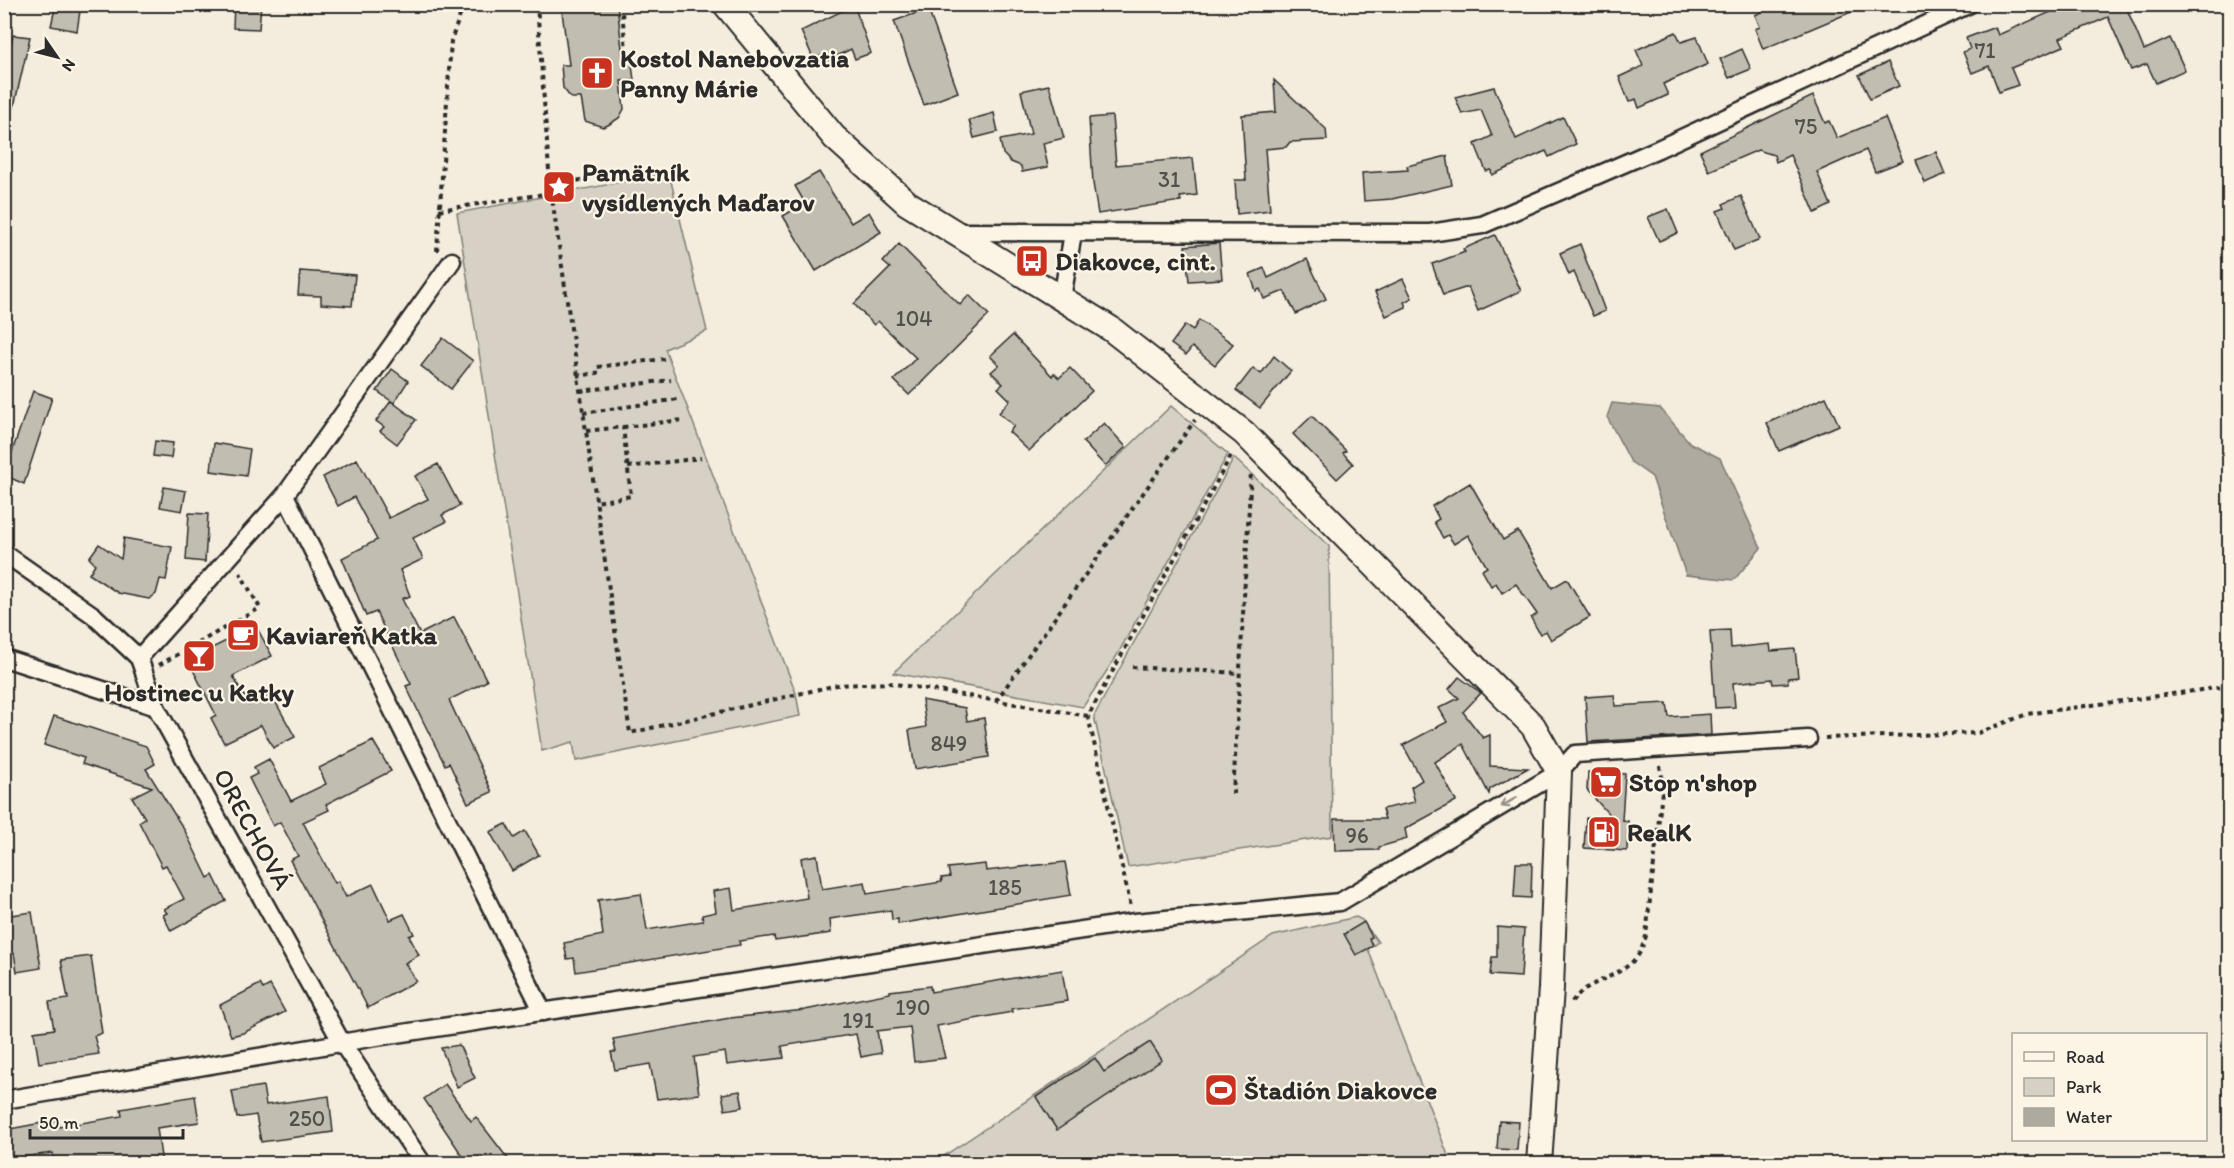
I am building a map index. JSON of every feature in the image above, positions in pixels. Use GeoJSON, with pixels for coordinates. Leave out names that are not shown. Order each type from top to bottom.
{"type":"FeatureCollection","features":[{"type":"Feature","properties":{"kind":"street"},"geometry":{"type":"LineString","coordinates":[[725,4],[834,137],[907,202],[1111,329],[1208,402],[1244,434],[1533,726],[1559,772],[1551,988],[1539,1164]]}},
{"type":"Feature","properties":{"kind":"street"},"geometry":{"type":"LineString","coordinates":[[956,232],[1430,234],[1482,225],[1658,148],[1970,4]]}},
{"type":"Feature","properties":{"kind":"street"},"geometry":{"type":"LineString","coordinates":[[1062,298],[1074,233]]}},
{"type":"Feature","properties":{"kind":"street"},"geometry":{"type":"LineString","coordinates":[[141,666],[230,557],[285,495],[452,261]]}},
{"type":"Feature","properties":{"kind":"street"},"geometry":{"type":"LineString","coordinates":[[285,495],[543,1012]]}},
{"type":"Feature","properties":{"kind":"street","name":"ORECHOVÁ"},"geometry":{"type":"LineString","coordinates":[[4,553],[93,615],[141,666],[156,707],[342,1043],[423,1164]]}},
{"type":"Feature","properties":{"kind":"street"},"geometry":{"type":"LineString","coordinates":[[4,658],[156,707]]}},
{"type":"Feature","properties":{"kind":"street"},"geometry":{"type":"LineString","coordinates":[[4,1100],[342,1043],[1135,922],[1340,902],[1559,772],[1575,754],[1808,739]]}},
{"type":"Feature","properties":{"kind":"path"},"geometry":{"type":"LineString","coordinates":[[435,284],[451,41],[464,4]]}},
{"type":"Feature","properties":{"kind":"path"},"geometry":{"type":"LineString","coordinates":[[537,4],[551,193],[630,733],[837,685],[890,683],[1088,716]]}},
{"type":"Feature","properties":{"kind":"path"},"geometry":{"type":"LineString","coordinates":[[621,4],[627,58]]}},
{"type":"Feature","properties":{"kind":"path"},"geometry":{"type":"LineString","coordinates":[[550,184],[582,180]]}},
{"type":"Feature","properties":{"kind":"path"},"geometry":{"type":"LineString","coordinates":[[439,210],[551,193]]}},
{"type":"Feature","properties":{"kind":"path"},"geometry":{"type":"LineString","coordinates":[[578,376],[597,372],[597,367],[664,359]]}},
{"type":"Feature","properties":{"kind":"path"},"geometry":{"type":"LineString","coordinates":[[580,391],[671,380]]}},
{"type":"Feature","properties":{"kind":"path"},"geometry":{"type":"LineString","coordinates":[[583,412],[679,399]]}},
{"type":"Feature","properties":{"kind":"path"},"geometry":{"type":"LineString","coordinates":[[996,700],[1208,402]]}},
{"type":"Feature","properties":{"kind":"path"},"geometry":{"type":"LineString","coordinates":[[586,431],[683,420]]}},
{"type":"Feature","properties":{"kind":"path"},"geometry":{"type":"LineString","coordinates":[[596,502],[631,496],[623,427]]}},
{"type":"Feature","properties":{"kind":"path"},"geometry":{"type":"LineString","coordinates":[[1135,922],[1123,882],[1088,716],[1244,434]]}},
{"type":"Feature","properties":{"kind":"path"},"geometry":{"type":"LineString","coordinates":[[628,467],[701,458]]}},
{"type":"Feature","properties":{"kind":"path"},"geometry":{"type":"LineString","coordinates":[[1233,794],[1252,467]]}},
{"type":"Feature","properties":{"kind":"path"},"geometry":{"type":"LineString","coordinates":[[141,666],[260,608],[230,557]]}},
{"type":"Feature","properties":{"kind":"path"},"geometry":{"type":"LineString","coordinates":[[1132,667],[1239,673]]}},
{"type":"Feature","properties":{"kind":"path"},"geometry":{"type":"LineString","coordinates":[[1808,739],[1978,733],[2027,714],[2229,686]]}},
{"type":"Feature","properties":{"kind":"path"},"geometry":{"type":"LineString","coordinates":[[1570,1008],[1581,991],[1626,968],[1638,957],[1646,936],[1663,782],[1660,763],[1653,755],[1638,750]]}},
{"type":"Feature","properties":{"kind":"green space"},"geometry":{"type":"Polygon","coordinates":[[[669,173],[707,331],[665,349],[796,693],[800,716],[576,761],[573,742],[542,751],[457,213],[669,173]]]}},
{"type":"Feature","properties":{"kind":"green space"},"geometry":{"type":"Polygon","coordinates":[[[1171,406],[1228,454],[1116,657],[1083,707],[893,673],[1171,406]]]}},
{"type":"Feature","properties":{"kind":"green space"},"geometry":{"type":"Polygon","coordinates":[[[1234,458],[1329,546],[1332,836],[1128,867],[1094,716],[1234,458]]]}},
{"type":"Feature","properties":{"kind":"green space"},"geometry":{"type":"Polygon","coordinates":[[[1356,917],[1362,920],[1378,942],[1368,949],[1451,1163],[932,1164],[1273,936],[1356,917]]]}},
{"type":"Feature","properties":{"kind":"water"},"geometry":{"type":"Polygon","coordinates":[[[1612,403],[1660,408],[1690,443],[1720,458],[1761,548],[1734,580],[1686,575],[1652,477],[1631,462],[1607,417],[1612,403]]]}},
{"type":"Feature","properties":{"kind":"building"},"geometry":{"type":"Polygon","coordinates":[[[56,4],[81,4],[77,31],[51,26],[56,4]]]}},
{"type":"Feature","properties":{"kind":"building"},"geometry":{"type":"Polygon","coordinates":[[[234,4],[261,4],[259,29],[233,28],[234,4]]]}},
{"type":"Feature","properties":{"kind":"building","name":"Kostol Nanebovzatia Panny Márie"},"geometry":{"type":"Polygon","coordinates":[[[561,4],[617,4],[623,58],[631,57],[634,80],[621,81],[624,109],[619,118],[603,127],[585,121],[581,98],[571,98],[563,88],[561,65],[569,65],[561,4]]]}},
{"type":"Feature","properties":{"kind":"building"},"geometry":{"type":"Polygon","coordinates":[[[1780,4],[1868,5],[1763,49],[1755,29],[1760,27],[1755,15],[1780,4]]]}},
{"type":"Feature","properties":{"kind":"building"},"geometry":{"type":"Polygon","coordinates":[[[2069,4],[2136,4],[2127,9],[2144,50],[2170,38],[2185,70],[2156,83],[2147,64],[2131,70],[2108,17],[2060,38],[2064,46],[2011,68],[2018,85],[1999,92],[1989,66],[1972,73],[1963,52],[1970,49],[1966,38],[1995,27],[1998,35],[2069,4]]]}},
{"type":"Feature","properties":{"kind":"building"},"geometry":{"type":"Polygon","coordinates":[[[854,5],[871,53],[855,59],[851,49],[825,62],[822,55],[814,60],[801,31],[854,5]]]}},
{"type":"Feature","properties":{"kind":"building"},"geometry":{"type":"Polygon","coordinates":[[[928,9],[958,92],[924,105],[894,21],[928,9]]]}},
{"type":"Feature","properties":{"kind":"building"},"geometry":{"type":"Polygon","coordinates":[[[1676,32],[1681,42],[1697,37],[1708,64],[1663,84],[1668,95],[1639,108],[1636,99],[1629,102],[1619,77],[1643,66],[1636,50],[1676,32]]]}},
{"type":"Feature","properties":{"kind":"building"},"geometry":{"type":"Polygon","coordinates":[[[13,35],[30,37],[10,124],[4,124],[4,75],[13,35]]]}},
{"type":"Feature","properties":{"kind":"building"},"geometry":{"type":"Polygon","coordinates":[[[1742,49],[1751,69],[1729,78],[1720,59],[1742,49]]]}},
{"type":"Feature","properties":{"kind":"building"},"geometry":{"type":"Polygon","coordinates":[[[1888,62],[1899,86],[1870,99],[1859,75],[1888,62]]]}},
{"type":"Feature","properties":{"kind":"building"},"geometry":{"type":"Polygon","coordinates":[[[1274,80],[1326,129],[1327,140],[1290,142],[1286,147],[1265,149],[1270,210],[1237,214],[1235,180],[1246,180],[1242,115],[1276,112],[1274,80]]]}},
{"type":"Feature","properties":{"kind":"building"},"geometry":{"type":"Polygon","coordinates":[[[1049,85],[1064,138],[1043,143],[1048,167],[1022,172],[1021,166],[1011,162],[1003,154],[1000,140],[1031,134],[1021,91],[1049,85]]]}},
{"type":"Feature","properties":{"kind":"building"},"geometry":{"type":"Polygon","coordinates":[[[1494,87],[1516,139],[1563,117],[1576,144],[1549,157],[1546,151],[1492,175],[1491,170],[1486,171],[1475,144],[1492,136],[1481,110],[1462,114],[1455,97],[1494,87]]]}},
{"type":"Feature","properties":{"kind":"building"},"geometry":{"type":"Polygon","coordinates":[[[1813,96],[1825,123],[1829,121],[1837,138],[1885,118],[1903,161],[1875,172],[1866,150],[1817,172],[1831,205],[1815,213],[1790,155],[1776,162],[1774,155],[1758,150],[1709,171],[1700,151],[1813,96]]]}},
{"type":"Feature","properties":{"kind":"building"},"geometry":{"type":"Polygon","coordinates":[[[994,113],[998,132],[974,138],[969,120],[994,113]]]}},
{"type":"Feature","properties":{"kind":"building"},"geometry":{"type":"Polygon","coordinates":[[[1112,116],[1116,165],[1193,158],[1197,195],[1180,197],[1181,201],[1098,214],[1093,183],[1089,118],[1112,116]]]}},
{"type":"Feature","properties":{"kind":"building"},"geometry":{"type":"Polygon","coordinates":[[[1936,152],[1945,174],[1925,183],[1916,160],[1936,152]]]}},
{"type":"Feature","properties":{"kind":"building"},"geometry":{"type":"Polygon","coordinates":[[[1447,156],[1452,185],[1392,199],[1364,201],[1362,173],[1408,170],[1407,166],[1447,156]]]}},
{"type":"Feature","properties":{"kind":"building"},"geometry":{"type":"Polygon","coordinates":[[[819,172],[851,223],[869,212],[881,232],[816,271],[783,216],[805,203],[795,186],[819,172]]]}},
{"type":"Feature","properties":{"kind":"building"},"geometry":{"type":"Polygon","coordinates":[[[1741,196],[1760,239],[1734,250],[1717,211],[1725,208],[1723,204],[1741,196]]]}},
{"type":"Feature","properties":{"kind":"building"},"geometry":{"type":"Polygon","coordinates":[[[1668,209],[1678,233],[1659,241],[1648,217],[1668,209]]]}},
{"type":"Feature","properties":{"kind":"building"},"geometry":{"type":"Polygon","coordinates":[[[1495,235],[1521,291],[1478,311],[1468,287],[1443,295],[1432,264],[1465,252],[1463,249],[1495,235]]]}},
{"type":"Feature","properties":{"kind":"building"},"geometry":{"type":"Polygon","coordinates":[[[1219,243],[1222,279],[1189,281],[1185,246],[1219,243]]]}},
{"type":"Feature","properties":{"kind":"building"},"geometry":{"type":"Polygon","coordinates":[[[899,244],[960,305],[969,295],[989,315],[909,395],[894,380],[916,358],[878,321],[874,325],[854,304],[890,268],[883,262],[899,244]]]}},
{"type":"Feature","properties":{"kind":"building"},"geometry":{"type":"Polygon","coordinates":[[[1580,244],[1605,311],[1593,316],[1574,272],[1569,275],[1560,253],[1580,244]]]}},
{"type":"Feature","properties":{"kind":"building"},"geometry":{"type":"Polygon","coordinates":[[[1307,259],[1326,299],[1296,314],[1284,291],[1264,299],[1260,289],[1256,291],[1250,274],[1264,268],[1268,278],[1307,259]]]}},
{"type":"Feature","properties":{"kind":"building"},"geometry":{"type":"Polygon","coordinates":[[[300,271],[355,275],[352,306],[321,304],[321,296],[298,295],[300,271]]]}},
{"type":"Feature","properties":{"kind":"building"},"geometry":{"type":"Polygon","coordinates":[[[1403,279],[1412,298],[1404,302],[1406,307],[1386,316],[1375,292],[1403,279]]]}},
{"type":"Feature","properties":{"kind":"building"},"geometry":{"type":"Polygon","coordinates":[[[1199,320],[1233,344],[1215,365],[1192,347],[1186,355],[1171,344],[1185,325],[1193,330],[1199,320]]]}},
{"type":"Feature","properties":{"kind":"building"},"geometry":{"type":"Polygon","coordinates":[[[1013,335],[1052,376],[1054,373],[1059,378],[1070,368],[1092,391],[1029,451],[1009,432],[1014,426],[999,413],[1010,400],[998,388],[1003,384],[991,372],[999,365],[990,356],[1013,335]]]}},
{"type":"Feature","properties":{"kind":"building"},"geometry":{"type":"Polygon","coordinates":[[[443,338],[473,361],[451,389],[421,366],[443,338]]]}},
{"type":"Feature","properties":{"kind":"building"},"geometry":{"type":"Polygon","coordinates":[[[1274,356],[1291,371],[1260,408],[1236,390],[1253,368],[1261,374],[1274,356]]]}},
{"type":"Feature","properties":{"kind":"building"},"geometry":{"type":"Polygon","coordinates":[[[392,369],[408,381],[394,403],[377,391],[392,369]]]}},
{"type":"Feature","properties":{"kind":"building"},"geometry":{"type":"Polygon","coordinates":[[[33,391],[52,398],[24,484],[4,475],[33,391]]]}},
{"type":"Feature","properties":{"kind":"building"},"geometry":{"type":"Polygon","coordinates":[[[1826,397],[1839,425],[1779,451],[1767,423],[1826,397]]]}},
{"type":"Feature","properties":{"kind":"building"},"geometry":{"type":"Polygon","coordinates":[[[391,401],[416,420],[397,444],[380,431],[384,427],[376,421],[391,401]]]}},
{"type":"Feature","properties":{"kind":"building"},"geometry":{"type":"Polygon","coordinates":[[[1312,416],[1346,451],[1343,453],[1353,464],[1337,479],[1293,434],[1312,416]]]}},
{"type":"Feature","properties":{"kind":"building"},"geometry":{"type":"Polygon","coordinates":[[[1104,423],[1126,447],[1105,466],[1083,442],[1104,423]]]}},
{"type":"Feature","properties":{"kind":"building"},"geometry":{"type":"Polygon","coordinates":[[[155,441],[173,443],[171,458],[153,456],[155,441]]]}},
{"type":"Feature","properties":{"kind":"building"},"geometry":{"type":"Polygon","coordinates":[[[214,443],[250,449],[246,476],[211,471],[214,443]]]}},
{"type":"Feature","properties":{"kind":"building"},"geometry":{"type":"Polygon","coordinates":[[[357,459],[389,518],[428,499],[415,476],[438,464],[460,506],[442,515],[446,522],[413,538],[423,559],[400,570],[410,596],[402,599],[420,634],[454,617],[487,681],[449,700],[492,792],[468,803],[449,763],[445,765],[406,686],[411,684],[376,612],[366,616],[342,558],[377,540],[354,497],[338,506],[323,477],[357,459]]]}},
{"type":"Feature","properties":{"kind":"building"},"geometry":{"type":"Polygon","coordinates":[[[1470,483],[1503,540],[1518,531],[1552,588],[1567,579],[1590,617],[1551,640],[1546,631],[1540,634],[1531,618],[1537,614],[1516,584],[1502,593],[1496,583],[1491,586],[1482,570],[1487,567],[1468,535],[1454,544],[1448,535],[1443,538],[1434,522],[1439,519],[1432,506],[1470,483]]]}},
{"type":"Feature","properties":{"kind":"building"},"geometry":{"type":"Polygon","coordinates":[[[164,487],[186,491],[182,511],[160,507],[164,487]]]}},
{"type":"Feature","properties":{"kind":"building"},"geometry":{"type":"Polygon","coordinates":[[[189,513],[208,514],[205,562],[186,560],[189,513]]]}},
{"type":"Feature","properties":{"kind":"building"},"geometry":{"type":"Polygon","coordinates":[[[124,538],[172,547],[166,580],[160,579],[156,594],[149,599],[118,593],[89,574],[95,564],[89,558],[99,544],[121,559],[124,538]]]}},
{"type":"Feature","properties":{"kind":"building"},"geometry":{"type":"Polygon","coordinates":[[[256,626],[272,656],[233,676],[249,705],[271,694],[295,737],[273,748],[261,725],[224,743],[211,718],[216,715],[188,660],[256,626]]]}},
{"type":"Feature","properties":{"kind":"building"},"geometry":{"type":"Polygon","coordinates":[[[1730,630],[1731,648],[1770,644],[1771,651],[1795,649],[1798,677],[1788,678],[1788,683],[1773,684],[1772,679],[1733,683],[1735,707],[1715,708],[1710,631],[1730,630]]]}},
{"type":"Feature","properties":{"kind":"building"},"geometry":{"type":"Polygon","coordinates":[[[1459,677],[1481,693],[1463,712],[1483,738],[1490,735],[1490,766],[1528,768],[1490,789],[1489,794],[1463,744],[1435,762],[1456,801],[1405,829],[1407,839],[1379,847],[1379,850],[1335,851],[1334,819],[1385,819],[1382,809],[1415,802],[1411,787],[1422,780],[1403,745],[1447,722],[1439,708],[1459,698],[1449,689],[1459,677]]]}},
{"type":"Feature","properties":{"kind":"building"},"geometry":{"type":"Polygon","coordinates":[[[1614,695],[1615,706],[1667,703],[1669,717],[1710,714],[1711,735],[1588,742],[1585,697],[1614,695]]]}},
{"type":"Feature","properties":{"kind":"building"},"geometry":{"type":"Polygon","coordinates":[[[922,700],[965,708],[967,721],[984,718],[989,757],[915,769],[909,730],[926,727],[922,700]]]}},
{"type":"Feature","properties":{"kind":"building"},"geometry":{"type":"Polygon","coordinates":[[[54,716],[146,746],[155,764],[146,769],[185,831],[208,878],[213,875],[226,901],[171,931],[163,915],[167,913],[164,909],[184,899],[166,865],[162,867],[139,822],[145,818],[132,797],[152,787],[82,764],[84,758],[44,745],[54,716]]]}},
{"type":"Feature","properties":{"kind":"building"},"geometry":{"type":"Polygon","coordinates":[[[373,741],[391,771],[326,804],[329,810],[303,822],[335,883],[338,881],[346,897],[373,884],[390,920],[404,914],[414,934],[409,936],[419,955],[405,963],[416,981],[368,1008],[290,860],[298,856],[280,822],[273,826],[249,778],[257,774],[254,767],[269,759],[291,801],[326,784],[319,768],[373,741]]]}},
{"type":"Feature","properties":{"kind":"building"},"geometry":{"type":"Polygon","coordinates":[[[1588,772],[1625,774],[1622,820],[1628,821],[1627,851],[1584,848],[1586,818],[1614,820],[1587,790],[1588,772]]]}},
{"type":"Feature","properties":{"kind":"building"},"geometry":{"type":"Polygon","coordinates":[[[506,824],[514,838],[525,831],[539,855],[512,871],[490,832],[506,824]]]}},
{"type":"Feature","properties":{"kind":"building"},"geometry":{"type":"Polygon","coordinates":[[[817,855],[822,889],[865,882],[867,894],[942,882],[941,878],[950,877],[948,868],[985,864],[986,871],[1065,862],[1071,895],[898,924],[898,919],[892,920],[891,910],[830,919],[831,933],[775,941],[774,936],[739,941],[740,945],[576,972],[574,958],[567,959],[564,943],[603,935],[598,900],[641,894],[647,930],[703,921],[702,915],[716,912],[713,891],[731,888],[734,910],[807,898],[801,858],[817,855]]]}},
{"type":"Feature","properties":{"kind":"building"},"geometry":{"type":"Polygon","coordinates":[[[1516,863],[1532,863],[1531,898],[1514,897],[1516,863]]]}},
{"type":"Feature","properties":{"kind":"building"},"geometry":{"type":"Polygon","coordinates":[[[32,912],[41,968],[17,972],[14,953],[4,954],[4,916],[32,912]]]}},
{"type":"Feature","properties":{"kind":"building"},"geometry":{"type":"Polygon","coordinates":[[[1364,922],[1372,937],[1369,939],[1373,946],[1356,955],[1344,934],[1364,922]]]}},
{"type":"Feature","properties":{"kind":"building"},"geometry":{"type":"Polygon","coordinates":[[[1497,927],[1524,929],[1521,977],[1490,975],[1492,957],[1497,957],[1497,927]]]}},
{"type":"Feature","properties":{"kind":"building"},"geometry":{"type":"Polygon","coordinates":[[[91,956],[102,1033],[94,1036],[99,1054],[39,1063],[34,1032],[54,1029],[49,1002],[68,999],[61,960],[91,956]]]}},
{"type":"Feature","properties":{"kind":"building"},"geometry":{"type":"Polygon","coordinates":[[[1062,970],[1067,1001],[1011,1009],[1012,1012],[937,1026],[945,1058],[914,1062],[910,1027],[877,1031],[881,1053],[861,1057],[856,1034],[782,1046],[784,1058],[727,1065],[725,1052],[694,1057],[699,1094],[657,1099],[650,1064],[615,1070],[611,1052],[616,1052],[613,1039],[730,1018],[805,1010],[890,993],[890,991],[930,986],[931,992],[1062,970]]]}},
{"type":"Feature","properties":{"kind":"building"},"geometry":{"type":"Polygon","coordinates":[[[260,984],[263,989],[270,985],[285,1012],[243,1033],[231,1036],[220,1005],[260,984]]]}},
{"type":"Feature","properties":{"kind":"building"},"geometry":{"type":"Polygon","coordinates":[[[1150,1042],[1162,1060],[1057,1130],[1036,1097],[1095,1058],[1104,1072],[1150,1042]]]}},
{"type":"Feature","properties":{"kind":"building"},"geometry":{"type":"Polygon","coordinates":[[[459,1045],[475,1078],[457,1087],[441,1048],[459,1045]]]}},
{"type":"Feature","properties":{"kind":"building"},"geometry":{"type":"Polygon","coordinates":[[[445,1084],[471,1121],[476,1117],[512,1164],[486,1164],[481,1156],[468,1164],[424,1099],[445,1084]]]}},
{"type":"Feature","properties":{"kind":"building"},"geometry":{"type":"Polygon","coordinates":[[[263,1086],[266,1105],[329,1096],[333,1132],[261,1142],[256,1115],[237,1118],[232,1091],[263,1086]]]}},
{"type":"Feature","properties":{"kind":"building"},"geometry":{"type":"Polygon","coordinates":[[[740,1091],[743,1107],[725,1110],[722,1094],[740,1091]]]}},
{"type":"Feature","properties":{"kind":"building"},"geometry":{"type":"Polygon","coordinates":[[[195,1096],[199,1122],[157,1128],[162,1164],[55,1164],[53,1153],[4,1159],[4,1130],[58,1120],[59,1127],[122,1116],[121,1109],[195,1096]]]}},
{"type":"Feature","properties":{"kind":"building"},"geometry":{"type":"Polygon","coordinates":[[[1499,1121],[1519,1122],[1517,1150],[1497,1149],[1499,1121]]]}},
{"type":"Feature","properties":{"kind":"place","name":"Kostol Nanebovzatia Panny Márie"},"geometry":{"type":"Point","coordinates":[597,73]}},
{"type":"Feature","properties":{"kind":"place","name":"Pamätník vysídlených Maďarov"},"geometry":{"type":"Point","coordinates":[559,187]}},
{"type":"Feature","properties":{"kind":"place","name":"Diakovce, cint."},"geometry":{"type":"Point","coordinates":[1032,261]}},
{"type":"Feature","properties":{"kind":"place","name":"Kaviareň Katka"},"geometry":{"type":"Point","coordinates":[243,635]}},
{"type":"Feature","properties":{"kind":"place","name":"Hostinec u Katky"},"geometry":{"type":"Point","coordinates":[199,656]}},
{"type":"Feature","properties":{"kind":"place","name":"Stop n'shop"},"geometry":{"type":"Point","coordinates":[1606,782]}},
{"type":"Feature","properties":{"kind":"place","name":"RealK"},"geometry":{"type":"Point","coordinates":[1604,832]}},
{"type":"Feature","properties":{"kind":"place","name":"Štadión Diakovce"},"geometry":{"type":"Point","coordinates":[1221,1090]}}]}
